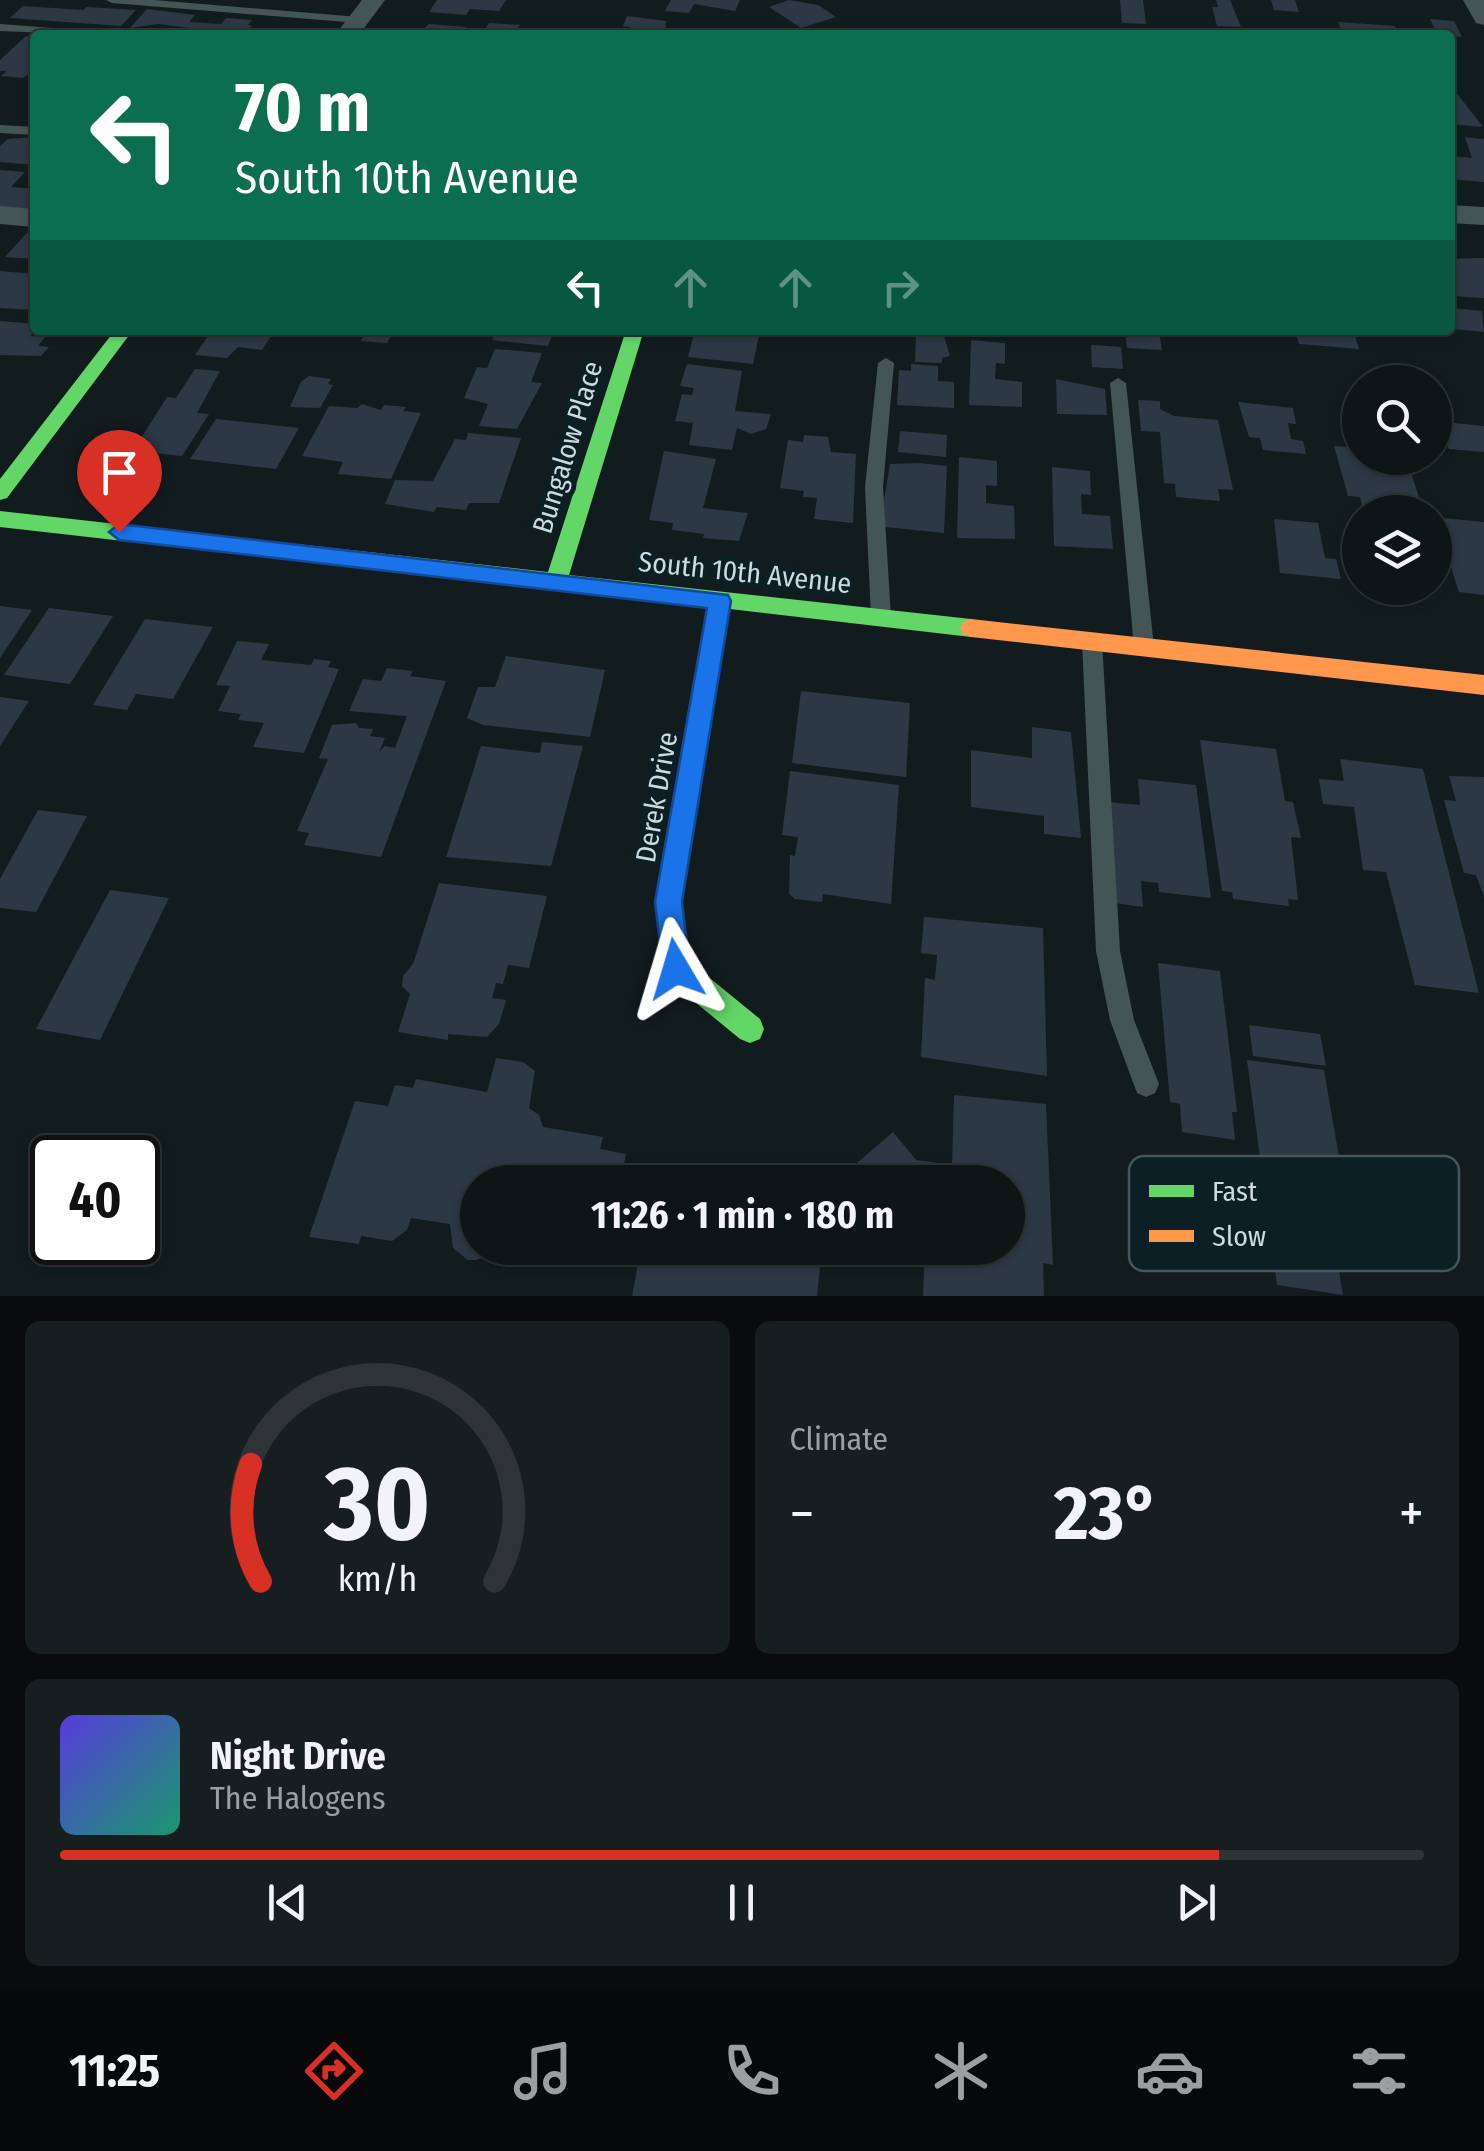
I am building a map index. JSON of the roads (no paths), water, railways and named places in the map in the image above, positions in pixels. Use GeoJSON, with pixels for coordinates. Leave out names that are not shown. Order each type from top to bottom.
{"type":"FeatureCollection","features":[{"type":"Feature","properties":{"kind":"street"},"geometry":{"type":"LineString","coordinates":[[353,27],[374,0]]}},
{"type":"Feature","properties":{"kind":"street"},"geometry":{"type":"LineString","coordinates":[[1474,0],[1484,18]]}},
{"type":"Feature","properties":{"kind":"street"},"geometry":{"type":"LineString","coordinates":[[1455,214],[1484,216]]}},
{"type":"Feature","properties":{"kind":"street"},"geometry":{"type":"LineString","coordinates":[[0,215],[30,218]]}},
{"type":"Feature","properties":{"kind":"street"},"geometry":{"type":"LineString","coordinates":[[0,493],[120,335]]}},
{"type":"Feature","properties":{"kind":"street","name":"Bungalow Place"},"geometry":{"type":"LineString","coordinates":[[556,581],[633,335]]}},
{"type":"Feature","properties":{"kind":"street","name":"South 10th Avenue"},"geometry":{"type":"LineString","coordinates":[[0,519],[1484,685]]}},
{"type":"Feature","properties":{"kind":"street","name":"Derek Drive"},"geometry":{"type":"LineString","coordinates":[[720,601],[668,902],[676,969],[750,1029]]}},
{"type":"Feature","properties":{"kind":"lane"},"geometry":{"type":"LineString","coordinates":[[112,0],[353,27]]}},
{"type":"Feature","properties":{"kind":"lane"},"geometry":{"type":"LineString","coordinates":[[0,28],[30,30]]}},
{"type":"Feature","properties":{"kind":"lane"},"geometry":{"type":"LineString","coordinates":[[0,129],[30,132]]}},
{"type":"Feature","properties":{"kind":"lane"},"geometry":{"type":"LineString","coordinates":[[881,617],[874,488],[886,363]]}},
{"type":"Feature","properties":{"kind":"lane"},"geometry":{"type":"LineString","coordinates":[[1118,383],[1144,647]]}},
{"type":"Feature","properties":{"kind":"lane"},"geometry":{"type":"LineString","coordinates":[[1092,641],[1108,952],[1122,1020],[1146,1084]]}}]}
